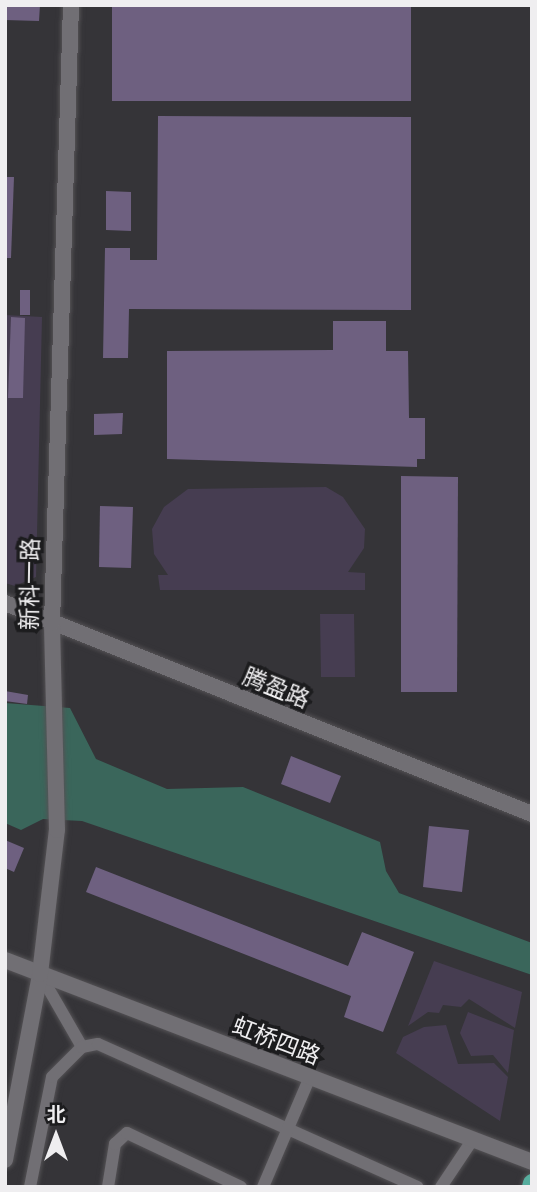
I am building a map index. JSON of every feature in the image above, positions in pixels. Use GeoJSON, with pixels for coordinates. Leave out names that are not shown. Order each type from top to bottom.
{"type":"FeatureCollection","features":[{"type":"Feature","properties":{"kind":"street","name":"新科一路"},"geometry":{"type":"LineString","coordinates":[[5,1160],[40,974],[57,830],[52,623],[71,5]]}},
{"type":"Feature","properties":{"kind":"street","name":"腾盈路"},"geometry":{"type":"LineString","coordinates":[[5,603],[532,814]]}},
{"type":"Feature","properties":{"kind":"street","name":"虹桥四路"},"geometry":{"type":"LineString","coordinates":[[5,960],[471,1142],[532,1162]]}},
{"type":"Feature","properties":{"kind":"street"},"geometry":{"type":"LineString","coordinates":[[40,974],[82,1047]]}},
{"type":"Feature","properties":{"kind":"street"},"geometry":{"type":"LineString","coordinates":[[30,1187],[52,1077],[82,1047],[98,1044],[418,1187]]}},
{"type":"Feature","properties":{"kind":"street"},"geometry":{"type":"LineString","coordinates":[[263,1187],[309,1079]]}},
{"type":"Feature","properties":{"kind":"street"},"geometry":{"type":"LineString","coordinates":[[108,1187],[115,1144],[127,1133],[241,1187]]}},
{"type":"Feature","properties":{"kind":"street"},"geometry":{"type":"LineString","coordinates":[[442,1187],[471,1142]]}},
{"type":"Feature","properties":{"kind":"shaded area"},"geometry":{"type":"Polygon","coordinates":[[[5,315],[42,317],[36,577],[15,586],[5,583],[5,315]]]}},
{"type":"Feature","properties":{"kind":"shaded area"},"geometry":{"type":"Polygon","coordinates":[[[326,487],[343,497],[365,529],[364,548],[348,572],[365,573],[365,590],[160,590],[158,575],[168,575],[154,554],[152,529],[164,507],[188,489],[326,487]]]}},
{"type":"Feature","properties":{"kind":"shaded area"},"geometry":{"type":"Polygon","coordinates":[[[320,614],[354,614],[355,677],[321,677],[320,614]]]}},
{"type":"Feature","properties":{"kind":"shaded area"},"geometry":{"type":"Polygon","coordinates":[[[5,703],[70,708],[96,759],[167,789],[243,787],[380,842],[386,871],[399,893],[532,943],[532,975],[82,821],[43,819],[21,830],[5,823],[5,703]]]}},
{"type":"Feature","properties":{"kind":"shaded area"},"geometry":{"type":"Polygon","coordinates":[[[434,961],[522,992],[515,1028],[469,999],[461,1007],[443,1005],[439,1013],[428,1012],[408,1026],[434,961]]]}},
{"type":"Feature","properties":{"kind":"shaded area"},"geometry":{"type":"Polygon","coordinates":[[[468,1012],[514,1030],[508,1073],[493,1055],[471,1056],[460,1033],[468,1012]]]}},
{"type":"Feature","properties":{"kind":"shaded area"},"geometry":{"type":"Polygon","coordinates":[[[446,1025],[458,1064],[494,1063],[508,1077],[500,1121],[396,1053],[403,1037],[424,1027],[446,1025]]]}},
{"type":"Feature","properties":{"kind":"building"},"geometry":{"type":"Polygon","coordinates":[[[5,5],[40,5],[39,21],[5,20],[5,5]]]}},
{"type":"Feature","properties":{"kind":"building"},"geometry":{"type":"Polygon","coordinates":[[[112,5],[411,5],[411,101],[112,101],[112,5]]]}},
{"type":"Feature","properties":{"kind":"building"},"geometry":{"type":"Polygon","coordinates":[[[158,116],[411,117],[411,310],[129,309],[128,358],[103,358],[105,248],[130,248],[130,260],[157,260],[158,116]]]}},
{"type":"Feature","properties":{"kind":"building"},"geometry":{"type":"Polygon","coordinates":[[[5,177],[14,177],[11,258],[5,258],[5,177]]]}},
{"type":"Feature","properties":{"kind":"building"},"geometry":{"type":"Polygon","coordinates":[[[106,191],[131,192],[131,231],[106,230],[106,191]]]}},
{"type":"Feature","properties":{"kind":"building"},"geometry":{"type":"Polygon","coordinates":[[[20,290],[30,290],[30,315],[20,315],[20,290]]]}},
{"type":"Feature","properties":{"kind":"building"},"geometry":{"type":"Polygon","coordinates":[[[11,317],[25,318],[23,398],[8,398],[11,317]]]}},
{"type":"Feature","properties":{"kind":"building"},"geometry":{"type":"Polygon","coordinates":[[[333,321],[386,321],[386,351],[408,351],[409,418],[425,418],[425,459],[417,459],[417,467],[167,459],[167,351],[333,350],[333,321]]]}},
{"type":"Feature","properties":{"kind":"building"},"geometry":{"type":"Polygon","coordinates":[[[123,413],[122,434],[94,435],[94,414],[123,413]]]}},
{"type":"Feature","properties":{"kind":"building"},"geometry":{"type":"Polygon","coordinates":[[[401,476],[458,477],[457,692],[401,692],[401,476]]]}},
{"type":"Feature","properties":{"kind":"building"},"geometry":{"type":"Polygon","coordinates":[[[100,506],[133,507],[131,568],[99,567],[100,506]]]}},
{"type":"Feature","properties":{"kind":"building"},"geometry":{"type":"Polygon","coordinates":[[[5,691],[28,695],[27,704],[5,701],[5,691]]]}},
{"type":"Feature","properties":{"kind":"building"},"geometry":{"type":"Polygon","coordinates":[[[291,756],[341,776],[330,803],[281,784],[291,756]]]}},
{"type":"Feature","properties":{"kind":"building"},"geometry":{"type":"Polygon","coordinates":[[[429,826],[469,830],[462,892],[423,887],[429,826]]]}},
{"type":"Feature","properties":{"kind":"building"},"geometry":{"type":"Polygon","coordinates":[[[5,840],[24,848],[14,872],[5,868],[5,840]]]}},
{"type":"Feature","properties":{"kind":"building"},"geometry":{"type":"Polygon","coordinates":[[[96,867],[348,966],[362,932],[414,952],[383,1032],[344,1017],[351,996],[86,892],[96,867]]]}}]}
